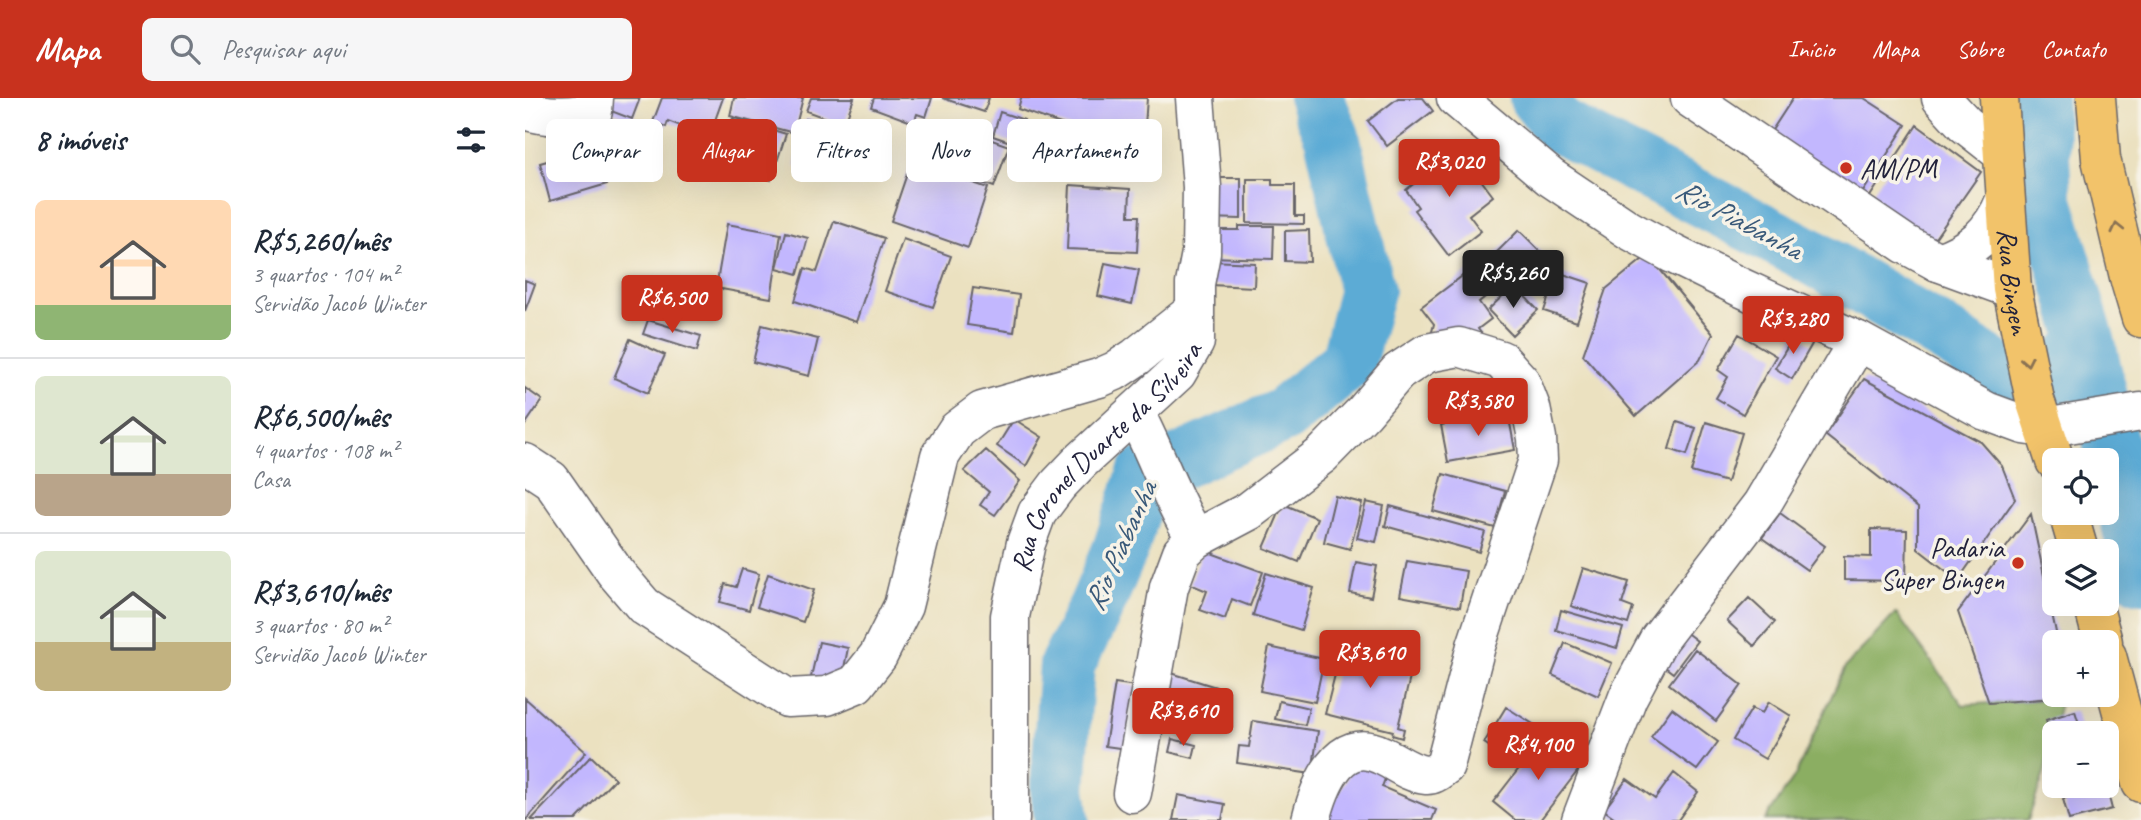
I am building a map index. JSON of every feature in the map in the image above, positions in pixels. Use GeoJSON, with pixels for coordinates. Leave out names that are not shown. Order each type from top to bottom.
{"type":"FeatureCollection","features":[{"type":"Feature","properties":{"kind":"main road","name":"Rua Bingen"},"geometry":{"type":"LineString","coordinates":[[1999,98],[2005,200],[2016,305],[2052,428]]}},
{"type":"Feature","properties":{"kind":"main road"},"geometry":{"type":"LineString","coordinates":[[2097,98],[2101,159],[2141,318]]}},
{"type":"Feature","properties":{"kind":"main road"},"geometry":{"type":"LineString","coordinates":[[2119,701],[2141,783]]}},
{"type":"Feature","properties":{"kind":"street"},"geometry":{"type":"LineString","coordinates":[[525,110],[565,115],[584,114],[593,111],[594,98]]}},
{"type":"Feature","properties":{"kind":"street"},"geometry":{"type":"LineString","coordinates":[[1456,98],[1550,177],[1629,230],[1729,282],[1858,341],[1986,411],[2024,425],[2052,428],[2139,412]]}},
{"type":"Feature","properties":{"kind":"street"},"geometry":{"type":"LineString","coordinates":[[1941,98],[1965,124],[2002,153]]}},
{"type":"Feature","properties":{"kind":"street","name":"Rua Coronel Duarte da Silveira"},"geometry":{"type":"LineString","coordinates":[[1010,820],[1010,616],[1026,544],[1037,513],[1080,461],[1142,426],[1195,342],[1195,284],[1201,253],[1202,187],[1191,100]]}},
{"type":"Feature","properties":{"kind":"street"},"geometry":{"type":"LineString","coordinates":[[1715,104],[1905,244],[2016,305]]}},
{"type":"Feature","properties":{"kind":"street"},"geometry":{"type":"LineString","coordinates":[[1938,262],[1959,254],[1978,242],[1999,216],[2005,200]]}},
{"type":"Feature","properties":{"kind":"street"},"geometry":{"type":"LineString","coordinates":[[525,463],[551,480],[615,572],[644,606],[787,698],[827,696],[856,684],[878,656],[903,606],[940,456],[957,430],[982,411],[1115,372],[1194,311]]}},
{"type":"Feature","properties":{"kind":"street"},"geometry":{"type":"LineString","coordinates":[[1581,820],[1628,697],[1658,639],[1762,504],[1858,341]]}},
{"type":"Feature","properties":{"kind":"street"},"geometry":{"type":"LineString","coordinates":[[1187,525],[1249,511],[1322,455],[1398,372],[1427,353],[1459,347],[1486,354],[1501,360],[1521,382],[1531,408],[1538,460],[1476,646],[1445,766],[1434,774],[1426,775],[1364,749],[1346,753],[1327,775],[1319,791],[1311,820]]}},
{"type":"Feature","properties":{"kind":"street"},"geometry":{"type":"LineString","coordinates":[[1132,793],[1169,587],[1182,552],[1187,525],[1142,426]]}},
{"type":"Feature","properties":{"kind":"green space"},"geometry":{"type":"Polygon","coordinates":[[[1896,613],[1963,705],[2042,699],[2042,707],[2059,707],[2056,721],[2042,721],[2042,780],[2028,820],[1765,820],[1795,776],[1845,667],[1896,613]]]}},
{"type":"Feature","properties":{"kind":"building"},"geometry":{"type":"Polygon","coordinates":[[[600,98],[640,98],[632,119],[598,106],[600,98]]]}},
{"type":"Feature","properties":{"kind":"building"},"geometry":{"type":"Polygon","coordinates":[[[662,98],[723,98],[715,119],[677,119],[677,125],[668,121],[666,127],[663,126],[663,119],[654,119],[662,98]]]}},
{"type":"Feature","properties":{"kind":"building"},"geometry":{"type":"Polygon","coordinates":[[[734,98],[803,98],[798,119],[791,119],[791,132],[777,128],[777,119],[741,119],[730,116],[734,98]]]}},
{"type":"Feature","properties":{"kind":"building"},"geometry":{"type":"Polygon","coordinates":[[[811,98],[854,98],[846,119],[828,119],[806,111],[811,98]]]}},
{"type":"Feature","properties":{"kind":"building"},"geometry":{"type":"Polygon","coordinates":[[[874,98],[932,98],[926,117],[917,114],[915,119],[906,120],[871,107],[874,98]]]}},
{"type":"Feature","properties":{"kind":"building"},"geometry":{"type":"Polygon","coordinates":[[[942,98],[989,98],[984,112],[942,98]]]}},
{"type":"Feature","properties":{"kind":"building"},"geometry":{"type":"Polygon","coordinates":[[[1021,98],[1147,98],[1145,119],[1046,119],[1018,109],[1021,98]]]}},
{"type":"Feature","properties":{"kind":"building"},"geometry":{"type":"Polygon","coordinates":[[[1398,98],[1423,98],[1433,111],[1387,146],[1368,121],[1398,98]]]}},
{"type":"Feature","properties":{"kind":"building","name":"AM/PM"},"geometry":{"type":"Polygon","coordinates":[[[1793,98],[1864,98],[1906,125],[1859,198],[1767,138],[1793,98]]]}},
{"type":"Feature","properties":{"kind":"building"},"geometry":{"type":"Polygon","coordinates":[[[1000,112],[1021,119],[1007,119],[1007,141],[993,136],[1000,112]]]}},
{"type":"Feature","properties":{"kind":"building"},"geometry":{"type":"Polygon","coordinates":[[[1917,125],[1981,172],[1933,241],[1869,198],[1917,125]]]}},
{"type":"Feature","properties":{"kind":"building"},"geometry":{"type":"Polygon","coordinates":[[[777,131],[786,134],[777,162],[777,131]]]}},
{"type":"Feature","properties":{"kind":"building"},"geometry":{"type":"Polygon","coordinates":[[[993,140],[1007,145],[994,187],[980,182],[993,182],[993,140]]]}},
{"type":"Feature","properties":{"kind":"building"},"geometry":{"type":"Polygon","coordinates":[[[1454,144],[1493,196],[1469,215],[1481,231],[1449,256],[1414,210],[1418,207],[1406,190],[1417,181],[1413,175],[1454,144]]]}},
{"type":"Feature","properties":{"kind":"building"},"geometry":{"type":"Polygon","coordinates":[[[546,161],[546,182],[607,184],[550,201],[540,163],[546,161]]]}},
{"type":"Feature","properties":{"kind":"building"},"geometry":{"type":"Polygon","coordinates":[[[906,177],[906,182],[970,182],[988,188],[968,248],[891,221],[906,177]]]}},
{"type":"Feature","properties":{"kind":"building"},"geometry":{"type":"Polygon","coordinates":[[[1208,178],[1241,178],[1241,219],[1208,218],[1208,178]]]}},
{"type":"Feature","properties":{"kind":"building"},"geometry":{"type":"Polygon","coordinates":[[[1247,179],[1272,179],[1272,185],[1295,185],[1295,216],[1304,216],[1304,224],[1247,223],[1247,179]]]}},
{"type":"Feature","properties":{"kind":"building"},"geometry":{"type":"Polygon","coordinates":[[[1070,185],[1130,189],[1129,216],[1139,216],[1137,252],[1067,249],[1070,185]]]}},
{"type":"Feature","properties":{"kind":"building"},"geometry":{"type":"Polygon","coordinates":[[[834,221],[884,238],[856,322],[795,301],[805,268],[817,272],[834,221]]]}},
{"type":"Feature","properties":{"kind":"building"},"geometry":{"type":"Polygon","coordinates":[[[727,224],[781,234],[771,298],[716,288],[727,224]]]}},
{"type":"Feature","properties":{"kind":"building"},"geometry":{"type":"Polygon","coordinates":[[[1239,226],[1274,226],[1273,259],[1208,257],[1209,230],[1239,230],[1239,226]]]}},
{"type":"Feature","properties":{"kind":"building"},"geometry":{"type":"Polygon","coordinates":[[[1309,230],[1310,262],[1285,261],[1285,231],[1309,230]]]}},
{"type":"Feature","properties":{"kind":"building"},"geometry":{"type":"Polygon","coordinates":[[[1519,230],[1542,253],[1505,289],[1483,266],[1519,230]]]}},
{"type":"Feature","properties":{"kind":"building"},"geometry":{"type":"Polygon","coordinates":[[[786,232],[808,238],[798,274],[777,268],[786,232]]]}},
{"type":"Feature","properties":{"kind":"building"},"geometry":{"type":"Polygon","coordinates":[[[903,239],[951,256],[933,307],[885,291],[903,239]]]}},
{"type":"Feature","properties":{"kind":"building"},"geometry":{"type":"Polygon","coordinates":[[[1648,255],[1713,334],[1700,360],[1636,416],[1583,355],[1606,289],[1648,255]]]}},
{"type":"Feature","properties":{"kind":"building"},"geometry":{"type":"Polygon","coordinates":[[[1211,261],[1255,263],[1254,287],[1210,285],[1211,261]]]}},
{"type":"Feature","properties":{"kind":"building"},"geometry":{"type":"Polygon","coordinates":[[[1105,263],[1139,270],[1132,304],[1098,296],[1105,263]]]}},
{"type":"Feature","properties":{"kind":"building"},"geometry":{"type":"Polygon","coordinates":[[[1477,265],[1495,289],[1479,302],[1491,319],[1478,329],[1482,334],[1472,341],[1430,339],[1434,324],[1421,307],[1477,265]]]}},
{"type":"Feature","properties":{"kind":"building"},"geometry":{"type":"Polygon","coordinates":[[[1557,272],[1590,283],[1577,322],[1544,311],[1557,272]]]}},
{"type":"Feature","properties":{"kind":"building"},"geometry":{"type":"Polygon","coordinates":[[[525,280],[535,284],[525,311],[525,280]]]}},
{"type":"Feature","properties":{"kind":"building"},"geometry":{"type":"Polygon","coordinates":[[[1514,285],[1538,310],[1512,335],[1488,310],[1514,285]]]}},
{"type":"Feature","properties":{"kind":"building"},"geometry":{"type":"Polygon","coordinates":[[[973,288],[1019,295],[1014,332],[967,325],[973,288]]]}},
{"type":"Feature","properties":{"kind":"building"},"geometry":{"type":"Polygon","coordinates":[[[648,320],[701,336],[697,351],[643,334],[648,320]]]}},
{"type":"Feature","properties":{"kind":"building"},"geometry":{"type":"Polygon","coordinates":[[[762,325],[818,339],[809,376],[753,362],[762,325]]]}},
{"type":"Feature","properties":{"kind":"building"},"geometry":{"type":"Polygon","coordinates":[[[1739,334],[1776,356],[1743,414],[1716,398],[1728,377],[1718,370],[1739,334]]]}},
{"type":"Feature","properties":{"kind":"building"},"geometry":{"type":"Polygon","coordinates":[[[1795,334],[1812,344],[1792,379],[1775,368],[1795,334]]]}},
{"type":"Feature","properties":{"kind":"building"},"geometry":{"type":"Polygon","coordinates":[[[630,339],[665,355],[648,393],[614,378],[630,339]]]}},
{"type":"Feature","properties":{"kind":"building"},"geometry":{"type":"Polygon","coordinates":[[[1864,379],[1981,442],[2002,466],[2015,499],[1958,580],[1918,549],[1918,508],[1825,435],[1864,379]]]}},
{"type":"Feature","properties":{"kind":"building"},"geometry":{"type":"Polygon","coordinates":[[[525,388],[542,400],[525,425],[525,388]]]}},
{"type":"Feature","properties":{"kind":"building"},"geometry":{"type":"Polygon","coordinates":[[[1508,413],[1515,450],[1448,462],[1441,425],[1508,413]]]}},
{"type":"Feature","properties":{"kind":"building"},"geometry":{"type":"Polygon","coordinates":[[[1014,419],[1042,437],[1026,466],[997,446],[1014,419]]]}},
{"type":"Feature","properties":{"kind":"building"},"geometry":{"type":"Polygon","coordinates":[[[1677,422],[1696,428],[1687,455],[1669,449],[1677,422]]]}},
{"type":"Feature","properties":{"kind":"building"},"geometry":{"type":"Polygon","coordinates":[[[1706,422],[1742,433],[1727,482],[1691,472],[1706,422]]]}},
{"type":"Feature","properties":{"kind":"building"},"geometry":{"type":"Polygon","coordinates":[[[986,450],[1020,481],[995,515],[980,505],[989,492],[964,471],[986,450]]]}},
{"type":"Feature","properties":{"kind":"building"},"geometry":{"type":"Polygon","coordinates":[[[1443,474],[1505,491],[1495,528],[1433,511],[1443,474]]]}},
{"type":"Feature","properties":{"kind":"building"},"geometry":{"type":"Polygon","coordinates":[[[1335,496],[1362,503],[1350,549],[1324,542],[1335,496]]]}},
{"type":"Feature","properties":{"kind":"building"},"geometry":{"type":"Polygon","coordinates":[[[1366,502],[1384,506],[1376,542],[1357,538],[1366,502]]]}},
{"type":"Feature","properties":{"kind":"building"},"geometry":{"type":"Polygon","coordinates":[[[1283,504],[1317,518],[1299,562],[1264,548],[1283,504]]]}},
{"type":"Feature","properties":{"kind":"building"},"geometry":{"type":"Polygon","coordinates":[[[1390,506],[1485,532],[1479,552],[1385,526],[1390,506]]]}},
{"type":"Feature","properties":{"kind":"building"},"geometry":{"type":"Polygon","coordinates":[[[1780,513],[1825,546],[1807,570],[1762,538],[1780,513]]]}},
{"type":"Feature","properties":{"kind":"building","name":"Padaria Super Bingen"},"geometry":{"type":"Polygon","coordinates":[[[2031,514],[2042,566],[2042,616],[2053,616],[2055,630],[2042,630],[2042,699],[1989,703],[1958,612],[2031,514]]]}},
{"type":"Feature","properties":{"kind":"building"},"geometry":{"type":"Polygon","coordinates":[[[1871,529],[1907,530],[1906,581],[1844,580],[1844,556],[1871,557],[1871,529]]]}},
{"type":"Feature","properties":{"kind":"building"},"geometry":{"type":"Polygon","coordinates":[[[1203,550],[1263,572],[1250,606],[1232,599],[1225,619],[1200,610],[1207,591],[1190,584],[1203,550]]]}},
{"type":"Feature","properties":{"kind":"building"},"geometry":{"type":"Polygon","coordinates":[[[1407,561],[1466,571],[1460,607],[1400,596],[1407,561]]]}},
{"type":"Feature","properties":{"kind":"building"},"geometry":{"type":"Polygon","coordinates":[[[1356,562],[1377,566],[1371,597],[1350,593],[1356,562]]]}},
{"type":"Feature","properties":{"kind":"building"},"geometry":{"type":"Polygon","coordinates":[[[1583,568],[1629,582],[1622,604],[1633,608],[1628,624],[1571,606],[1583,568]]]}},
{"type":"Feature","properties":{"kind":"building"},"geometry":{"type":"Polygon","coordinates":[[[742,569],[759,574],[749,610],[720,602],[725,584],[736,587],[742,569]]]}},
{"type":"Feature","properties":{"kind":"building"},"geometry":{"type":"Polygon","coordinates":[[[1266,573],[1314,588],[1301,630],[1253,615],[1266,573]]]}},
{"type":"Feature","properties":{"kind":"building"},"geometry":{"type":"Polygon","coordinates":[[[768,574],[814,590],[803,622],[757,607],[768,574]]]}},
{"type":"Feature","properties":{"kind":"building"},"geometry":{"type":"Polygon","coordinates":[[[1749,598],[1775,622],[1754,646],[1727,621],[1749,598]]]}},
{"type":"Feature","properties":{"kind":"building"},"geometry":{"type":"Polygon","coordinates":[[[1561,610],[1623,628],[1617,648],[1556,630],[1561,610]]]}},
{"type":"Feature","properties":{"kind":"building"},"geometry":{"type":"Polygon","coordinates":[[[1680,628],[1697,641],[1673,673],[1656,660],[1680,628]]]}},
{"type":"Feature","properties":{"kind":"building"},"geometry":{"type":"Polygon","coordinates":[[[819,642],[848,648],[841,683],[811,677],[819,642]]]}},
{"type":"Feature","properties":{"kind":"building"},"geometry":{"type":"Polygon","coordinates":[[[1565,643],[1612,663],[1598,696],[1552,675],[1565,643]]]}},
{"type":"Feature","properties":{"kind":"building"},"geometry":{"type":"Polygon","coordinates":[[[1269,647],[1324,659],[1315,702],[1260,691],[1269,647]]]}},
{"type":"Feature","properties":{"kind":"building"},"geometry":{"type":"Polygon","coordinates":[[[1342,647],[1413,665],[1398,727],[1404,729],[1402,738],[1392,735],[1393,731],[1325,714],[1342,647]]]}},
{"type":"Feature","properties":{"kind":"building"},"geometry":{"type":"Polygon","coordinates":[[[1695,649],[1742,685],[1716,721],[1669,684],[1695,649]]]}},
{"type":"Feature","properties":{"kind":"building"},"geometry":{"type":"Polygon","coordinates":[[[1168,672],[1216,687],[1203,726],[1156,710],[1168,672]]]}},
{"type":"Feature","properties":{"kind":"building"},"geometry":{"type":"Polygon","coordinates":[[[1115,683],[1136,686],[1127,749],[1105,746],[1115,683]]]}},
{"type":"Feature","properties":{"kind":"building"},"geometry":{"type":"Polygon","coordinates":[[[525,698],[586,752],[526,820],[525,820],[525,698]]]}},
{"type":"Feature","properties":{"kind":"building"},"geometry":{"type":"Polygon","coordinates":[[[1279,701],[1309,708],[1305,725],[1275,719],[1279,701]]]}},
{"type":"Feature","properties":{"kind":"building"},"geometry":{"type":"Polygon","coordinates":[[[1769,702],[1791,716],[1765,759],[1733,740],[1752,708],[1762,713],[1769,702]]]}},
{"type":"Feature","properties":{"kind":"building"},"geometry":{"type":"Polygon","coordinates":[[[1506,707],[1541,729],[1518,765],[1484,743],[1506,707]]]}},
{"type":"Feature","properties":{"kind":"building"},"geometry":{"type":"Polygon","coordinates":[[[1672,708],[1718,742],[1697,770],[1651,737],[1672,708]]]}},
{"type":"Feature","properties":{"kind":"building"},"geometry":{"type":"Polygon","coordinates":[[[2075,711],[2078,721],[2046,721],[2075,711]]]}},
{"type":"Feature","properties":{"kind":"building"},"geometry":{"type":"Polygon","coordinates":[[[1253,721],[1318,731],[1312,774],[1237,763],[1239,746],[1249,747],[1253,721]]]}},
{"type":"Feature","properties":{"kind":"building"},"geometry":{"type":"Polygon","coordinates":[[[1545,735],[1583,764],[1540,820],[1515,820],[1493,802],[1545,735]]]}},
{"type":"Feature","properties":{"kind":"building"},"geometry":{"type":"Polygon","coordinates":[[[1172,739],[1196,745],[1193,758],[1169,752],[1172,739]]]}},
{"type":"Feature","properties":{"kind":"building"},"geometry":{"type":"Polygon","coordinates":[[[1359,755],[1389,768],[1382,787],[1436,810],[1432,820],[1325,820],[1359,755]]]}},
{"type":"Feature","properties":{"kind":"building"},"geometry":{"type":"Polygon","coordinates":[[[591,756],[615,779],[576,820],[531,820],[591,756]]]}},
{"type":"Feature","properties":{"kind":"building"},"geometry":{"type":"Polygon","coordinates":[[[1674,773],[1698,792],[1678,820],[1618,820],[1604,810],[1627,779],[1655,799],[1674,773]]]}},
{"type":"Feature","properties":{"kind":"building"},"geometry":{"type":"Polygon","coordinates":[[[1178,795],[1225,804],[1222,820],[1173,820],[1178,795]]]}},
{"type":"Feature","properties":{"kind":"building"},"geometry":{"type":"Polygon","coordinates":[[[2109,798],[2112,809],[2069,820],[2063,799],[2109,798]]]}},
{"type":"Feature","properties":{"kind":"waterway","name":"Rio Piabanha"},"geometry":{"type":"LineString","coordinates":[[1062,820],[1058,789],[1067,665],[1120,550],[1145,474],[1284,415],[1348,362],[1367,291],[1332,137],[1316,98]]}},
{"type":"Feature","properties":{"kind":"waterway","name":"Rio Piabanha"},"geometry":{"type":"LineString","coordinates":[[1537,98],[1560,126],[1805,253],[1951,339],[2004,374],[2055,378],[2087,340]]}},
{"type":"Feature","properties":{"kind":"waterway","name":"Rio Piabanha"},"geometry":{"type":"LineString","coordinates":[[2039,98],[2044,197],[2087,340],[2141,576]]}},
{"type":"Feature","properties":{"kind":"place","name":"AM/PM"},"geometry":{"type":"Point","coordinates":[1846,168]}},
{"type":"Feature","properties":{"kind":"place","name":"Padaria Super Bingen"},"geometry":{"type":"Point","coordinates":[2018,563]}}]}
